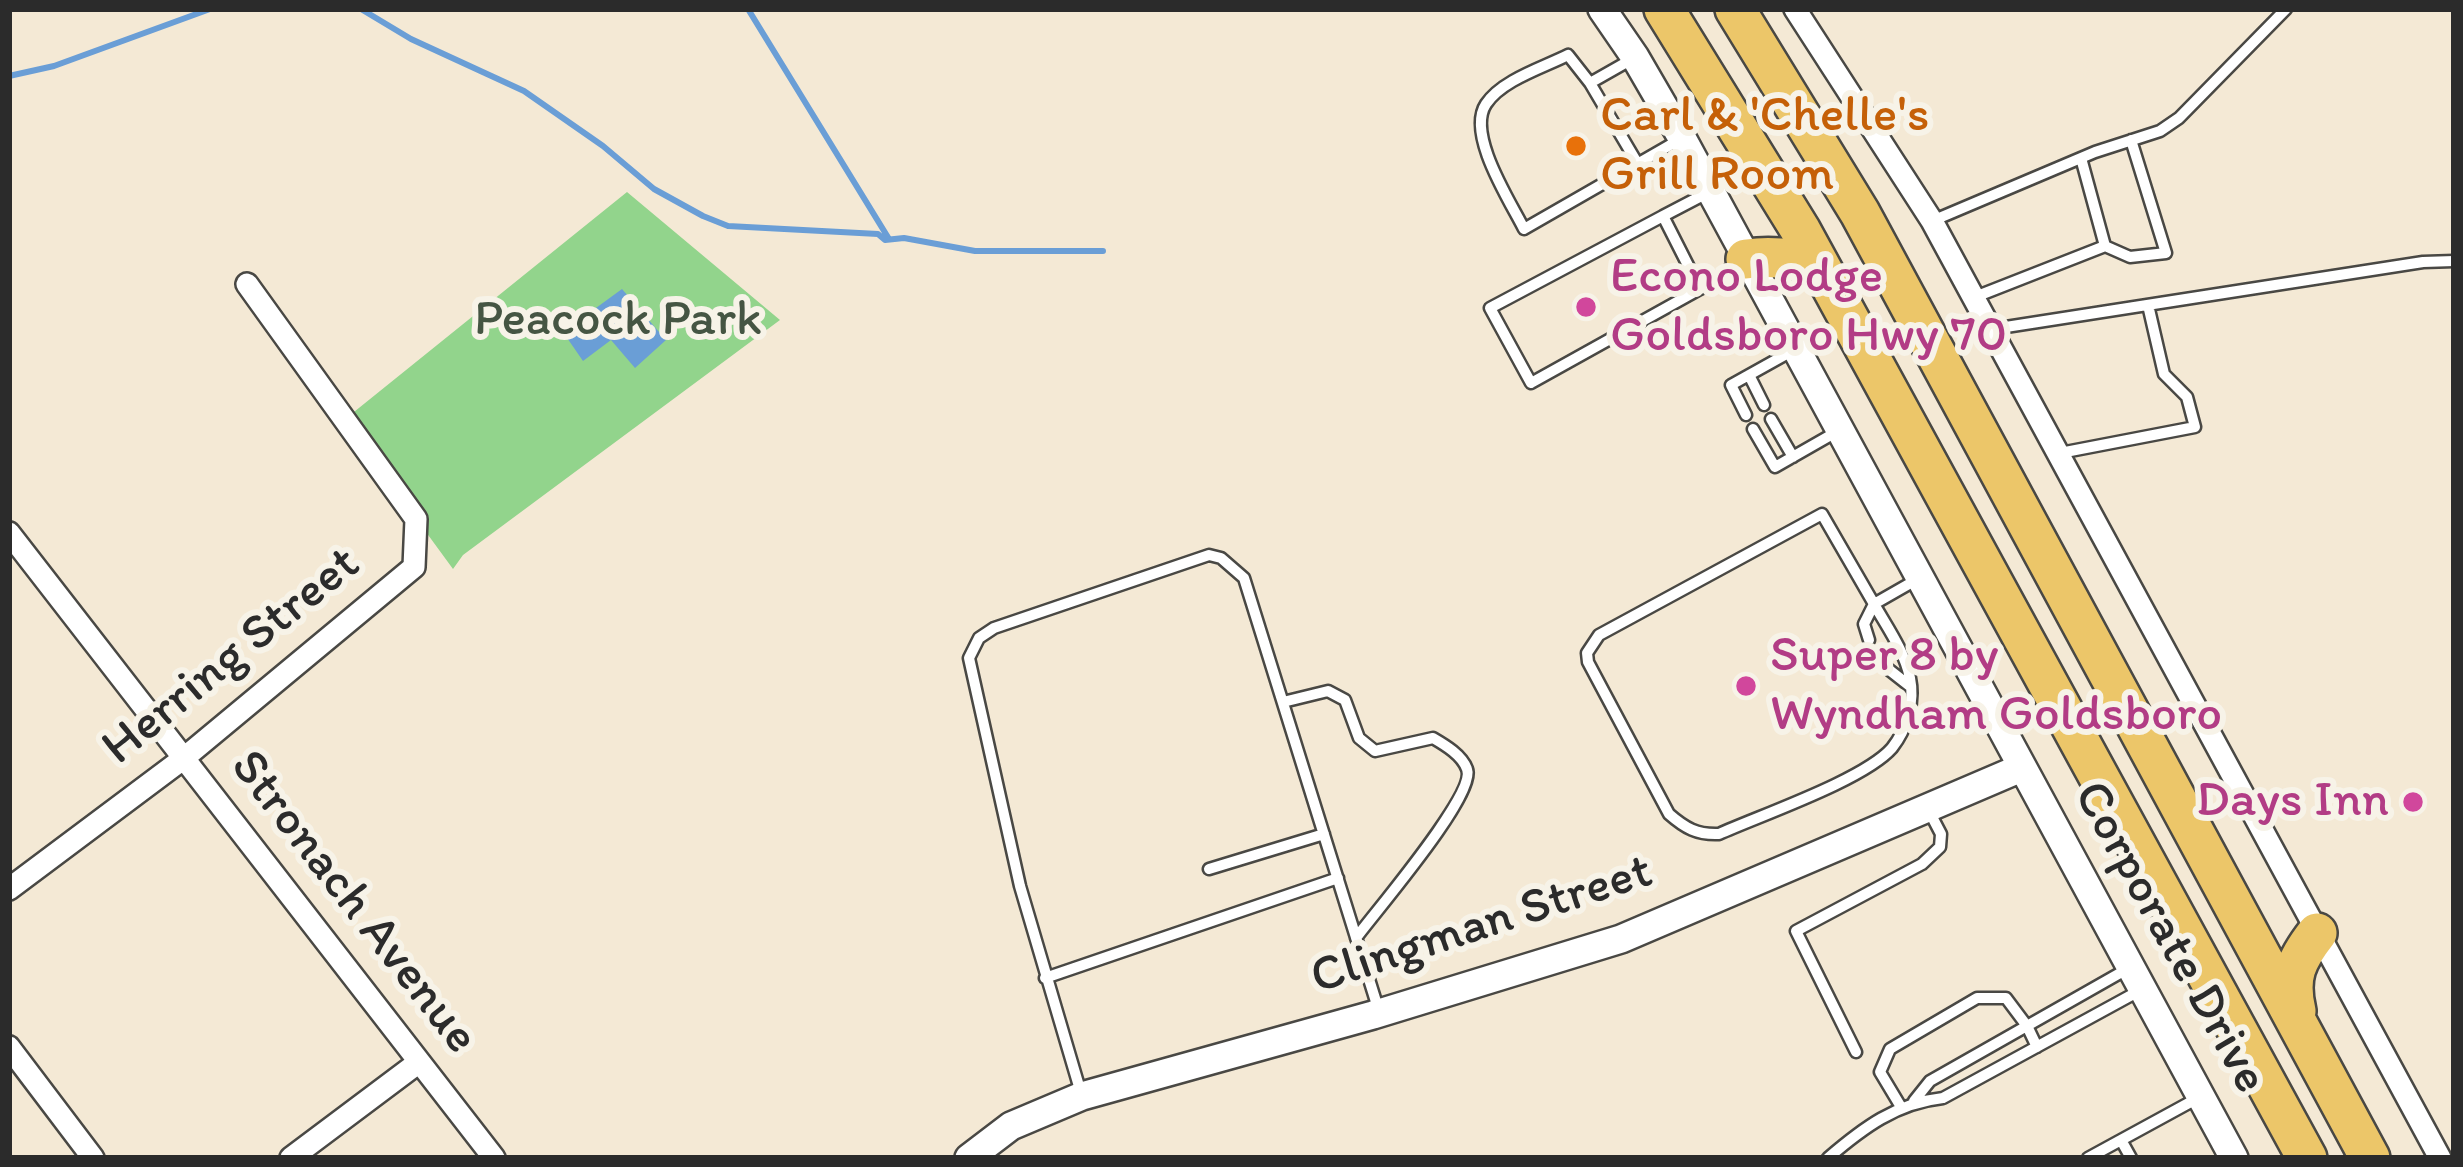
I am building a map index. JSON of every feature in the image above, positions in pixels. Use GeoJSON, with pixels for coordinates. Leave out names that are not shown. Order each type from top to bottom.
{"type":"FeatureCollection","features":[{"type":"Feature","properties":{"kind":"highway"},"geometry":{"type":"LineString","coordinates":[[1664,9],[1827,278],[2306,1158]]}},
{"type":"Feature","properties":{"kind":"highway"},"geometry":{"type":"LineString","coordinates":[[1735,9],[1860,213],[2370,1158]]}},
{"type":"Feature","properties":{"kind":"highway"},"geometry":{"type":"LineString","coordinates":[[1746,259],[1769,232],[1774,207],[1771,182]]}},
{"type":"Feature","properties":{"kind":"highway"},"geometry":{"type":"LineString","coordinates":[[1746,259],[1792,258],[1827,278]]}},
{"type":"Feature","properties":{"kind":"highway"},"geometry":{"type":"LineString","coordinates":[[2236,915],[2268,937],[2285,941],[2317,933]]}},
{"type":"Feature","properties":{"kind":"highway"},"geometry":{"type":"LineString","coordinates":[[2300,1028],[2292,972],[2317,933]]}},
{"type":"Feature","properties":{"kind":"street","name":"Corporate Drive"},"geometry":{"type":"LineString","coordinates":[[1602,9],[1682,139],[2234,1158]]}},
{"type":"Feature","properties":{"kind":"street"},"geometry":{"type":"LineString","coordinates":[[1795,9],[1931,221],[2440,1158]]}},
{"type":"Feature","properties":{"kind":"street","name":"Herring Street"},"geometry":{"type":"LineString","coordinates":[[9,890],[184,758],[414,567],[416,519],[247,284]]}},
{"type":"Feature","properties":{"kind":"street","name":"Stronach Avenue"},"geometry":{"type":"LineString","coordinates":[[9,533],[494,1158]]}},
{"type":"Feature","properties":{"kind":"street","name":"Clingman Street"},"geometry":{"type":"LineString","coordinates":[[969,1158],[1011,1126],[1082,1096],[1621,939],[2021,768]]}},
{"type":"Feature","properties":{"kind":"street"},"geometry":{"type":"LineString","coordinates":[[9,1047],[93,1158]]}},
{"type":"Feature","properties":{"kind":"street"},"geometry":{"type":"LineString","coordinates":[[291,1158],[419,1062]]}},
{"type":"Feature","properties":{"kind":"lane"},"geometry":{"type":"LineString","coordinates":[[1931,221],[2081,158],[2160,131],[2179,118],[2285,9]]}},
{"type":"Feature","properties":{"kind":"lane"},"geometry":{"type":"LineString","coordinates":[[1639,166],[1568,55],[1505,86],[1484,106],[1480,127],[1484,148],[1525,229],[1639,166],[1682,139]]}},
{"type":"Feature","properties":{"kind":"lane"},"geometry":{"type":"LineString","coordinates":[[1590,83],[1635,57]]}},
{"type":"Feature","properties":{"kind":"lane"},"geometry":{"type":"LineString","coordinates":[[1972,298],[2105,246],[2130,257],[2166,254],[2131,140]]}},
{"type":"Feature","properties":{"kind":"lane"},"geometry":{"type":"LineString","coordinates":[[2081,158],[2105,246]]}},
{"type":"Feature","properties":{"kind":"lane"},"geometry":{"type":"LineString","coordinates":[[1978,200],[2003,200],[2024,182]]}},
{"type":"Feature","properties":{"kind":"lane"},"geometry":{"type":"LineString","coordinates":[[1709,192],[1490,308],[1531,383],[1746,259]]}},
{"type":"Feature","properties":{"kind":"lane"},"geometry":{"type":"LineString","coordinates":[[1663,216],[1700,289]]}},
{"type":"Feature","properties":{"kind":"lane"},"geometry":{"type":"LineString","coordinates":[[1989,330],[2454,261]]}},
{"type":"Feature","properties":{"kind":"lane"},"geometry":{"type":"LineString","coordinates":[[2056,454],[2195,427],[2187,397],[2164,374],[2148,305]]}},
{"type":"Feature","properties":{"kind":"lane"},"geometry":{"type":"LineString","coordinates":[[1746,415],[1730,385],[1795,350]]}},
{"type":"Feature","properties":{"kind":"lane"},"geometry":{"type":"LineString","coordinates":[[1749,375],[1764,405]]}},
{"type":"Feature","properties":{"kind":"lane"},"geometry":{"type":"LineString","coordinates":[[1771,419],[1793,457]]}},
{"type":"Feature","properties":{"kind":"lane"},"geometry":{"type":"LineString","coordinates":[[1753,429],[1775,467],[1839,430]]}},
{"type":"Feature","properties":{"kind":"lane"},"geometry":{"type":"LineString","coordinates":[[1822,514],[1874,604],[1905,660],[1911,686],[1900,736],[1874,762],[1719,834],[1687,829],[1669,814],[1588,662],[1586,653],[1599,634],[1822,514]]}},
{"type":"Feature","properties":{"kind":"lane"},"geometry":{"type":"LineString","coordinates":[[1082,1096],[1045,978],[969,658],[979,638],[994,628],[1209,555],[1244,578],[1379,1013]]}},
{"type":"Feature","properties":{"kind":"lane"},"geometry":{"type":"LineString","coordinates":[[1869,640],[1864,624],[1874,604],[1919,579]]}},
{"type":"Feature","properties":{"kind":"lane"},"geometry":{"type":"LineString","coordinates":[[1883,665],[1911,686]]}},
{"type":"Feature","properties":{"kind":"lane"},"geometry":{"type":"LineString","coordinates":[[1282,702],[1328,691],[1346,700],[1359,738],[1375,751],[1432,738],[1452,750],[1467,768],[1468,784],[1455,809],[1356,938]]}},
{"type":"Feature","properties":{"kind":"lane"},"geometry":{"type":"LineString","coordinates":[[1856,1052],[1796,931],[1940,847],[1941,834],[1928,808]]}},
{"type":"Feature","properties":{"kind":"lane"},"geometry":{"type":"LineString","coordinates":[[1209,869],[1324,833]]}},
{"type":"Feature","properties":{"kind":"lane"},"geometry":{"type":"LineString","coordinates":[[1045,978],[1338,878]]}},
{"type":"Feature","properties":{"kind":"lane"},"geometry":{"type":"LineString","coordinates":[[1828,1158],[1866,1126],[1907,1104],[1930,1082],[2027,1026],[2136,978]]}},
{"type":"Feature","properties":{"kind":"lane"},"geometry":{"type":"LineString","coordinates":[[1907,1104],[1943,1099],[2037,1047],[2136,978]]}},
{"type":"Feature","properties":{"kind":"lane"},"geometry":{"type":"LineString","coordinates":[[1907,1104],[1880,1072],[1890,1049],[1977,998],[2006,998],[2037,1047]]}},
{"type":"Feature","properties":{"kind":"lane"},"geometry":{"type":"LineString","coordinates":[[2088,1158],[2200,1097]]}},
{"type":"Feature","properties":{"kind":"lane"},"geometry":{"type":"LineString","coordinates":[[2121,1140],[2131,1158]]}},
{"type":"Feature","properties":{"kind":"green space","name":"Peacock Park"},"geometry":{"type":"Polygon","coordinates":[[[627,192],[780,320],[463,555],[453,569],[344,420],[627,192]]]}},
{"type":"Feature","properties":{"kind":"water"},"geometry":{"type":"Polygon","coordinates":[[[622,289],[666,340],[635,368],[611,340],[583,361],[563,332],[622,289]]]}},
{"type":"Feature","properties":{"kind":"waterway"},"geometry":{"type":"LineString","coordinates":[[9,76],[54,66],[210,9]]}},
{"type":"Feature","properties":{"kind":"waterway"},"geometry":{"type":"LineString","coordinates":[[361,9],[411,39],[524,91],[603,146],[654,189],[728,226],[878,234],[885,240],[904,238],[975,251],[1103,251]]}},
{"type":"Feature","properties":{"kind":"waterway"},"geometry":{"type":"LineString","coordinates":[[748,9],[889,239]]}},
{"type":"Feature","properties":{"kind":"place","name":"Carl & 'Chelle's Grill Room"},"geometry":{"type":"Point","coordinates":[1576,146]}},
{"type":"Feature","properties":{"kind":"place","name":"Econo Lodge Goldsboro Hwy 70"},"geometry":{"type":"Point","coordinates":[1586,307]}},
{"type":"Feature","properties":{"kind":"place","name":"Super 8 by Wyndham Goldsboro"},"geometry":{"type":"Point","coordinates":[1746,686]}},
{"type":"Feature","properties":{"kind":"place","name":"Days Inn"},"geometry":{"type":"Point","coordinates":[2413,802]}}]}
